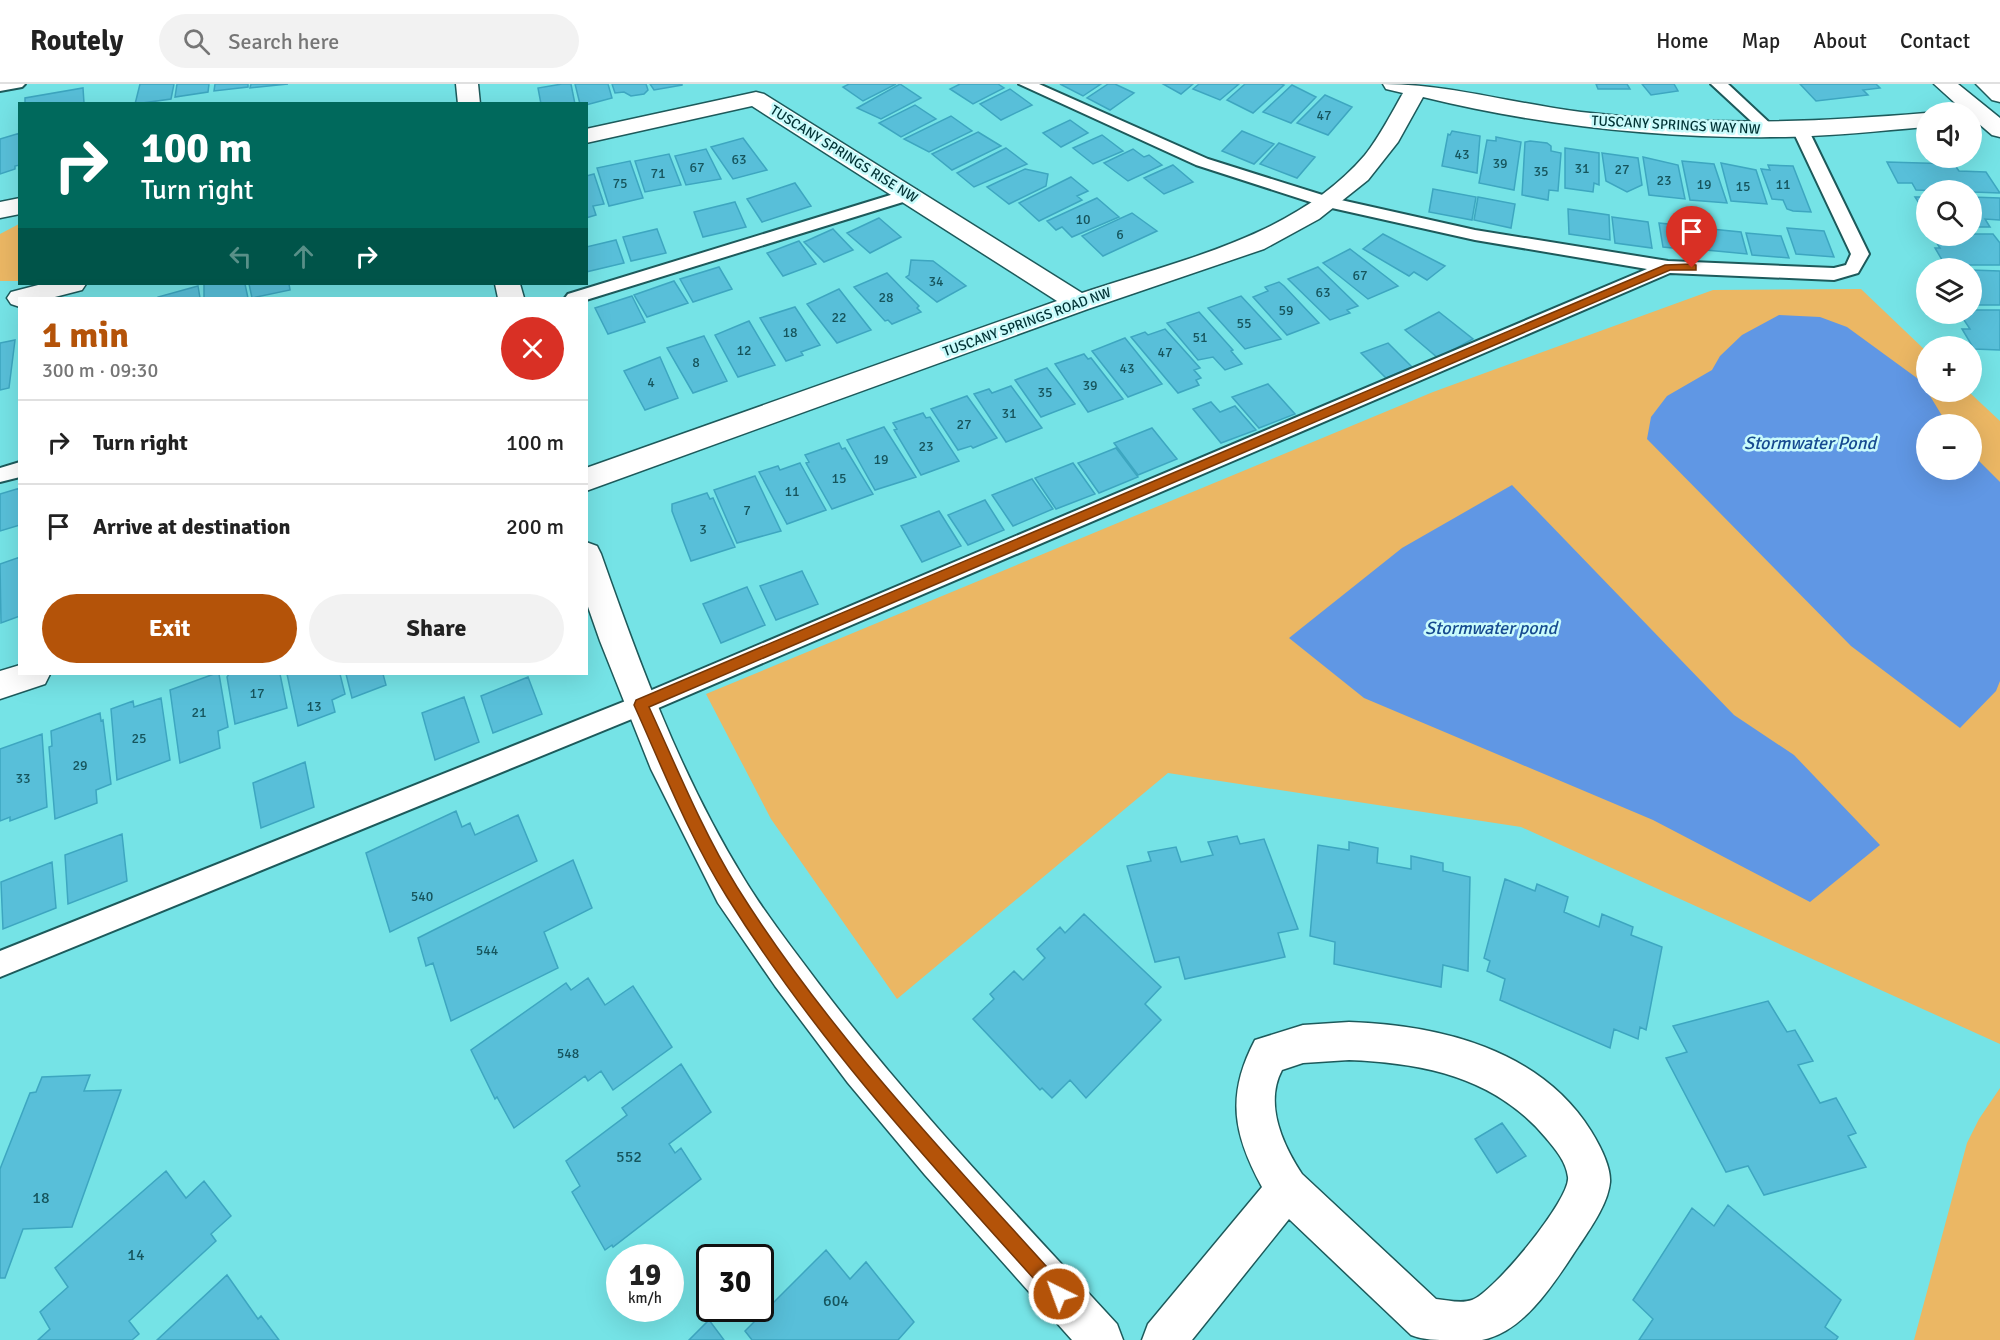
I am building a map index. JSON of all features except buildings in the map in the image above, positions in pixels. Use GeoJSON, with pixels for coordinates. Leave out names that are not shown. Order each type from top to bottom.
{"type":"FeatureCollection","features":[{"type":"Feature","properties":{"kind":"street"},"geometry":{"type":"LineString","coordinates":[[467,84],[470,102]]}},
{"type":"Feature","properties":{"kind":"street"},"geometry":{"type":"LineString","coordinates":[[1946,84],[1984,114],[2000,130]]}},
{"type":"Feature","properties":{"kind":"street"},"geometry":{"type":"LineString","coordinates":[[1987,84],[2000,95]]}},
{"type":"Feature","properties":{"kind":"street","name":"TUSCANY SPRINGS ROAD NW"},"geometry":{"type":"LineString","coordinates":[[588,479],[1079,303],[1255,243],[1329,202],[1371,162],[1386,142],[1404,87]]}},
{"type":"Feature","properties":{"kind":"street","name":"TUSCANY SPRINGS WAY NW"},"geometry":{"type":"LineString","coordinates":[[1404,87],[1528,112],[1658,127],[1769,130],[1916,121]]}},
{"type":"Feature","properties":{"kind":"street","name":"TUSCANY SPRINGS RISE NW"},"geometry":{"type":"LineString","coordinates":[[588,136],[756,99],[910,194],[1079,303]]}},
{"type":"Feature","properties":{"kind":"street"},"geometry":{"type":"LineString","coordinates":[[0,210],[18,206]]}},
{"type":"Feature","properties":{"kind":"street"},"geometry":{"type":"LineString","coordinates":[[27,297],[69,285]]}},
{"type":"Feature","properties":{"kind":"street"},"geometry":{"type":"LineString","coordinates":[[0,302],[18,299]]}},
{"type":"Feature","properties":{"kind":"street"},"geometry":{"type":"LineString","coordinates":[[588,559],[641,705],[671,776],[732,892],[837,1042],[904,1122],[1101,1340]]}},
{"type":"Feature","properties":{"kind":"street"},"geometry":{"type":"LineString","coordinates":[[0,685],[31,675]]}},
{"type":"Feature","properties":{"kind":"street"},"geometry":{"type":"LineString","coordinates":[[1349,1041],[1391,1041],[1463,1058],[1520,1084],[1557,1117],[1579,1149],[1589,1182],[1582,1204],[1517,1292],[1497,1309],[1472,1322],[1426,1320],[1287,1189],[1260,1136],[1256,1101],[1258,1073],[1269,1054],[1303,1044],[1349,1041]]}},
{"type":"Feature","properties":{"kind":"street"},"geometry":{"type":"LineString","coordinates":[[1164,1340],[1287,1189]]}},
{"type":"Feature","properties":{"kind":"lane"},"geometry":{"type":"LineString","coordinates":[[0,86],[17,84]]}},
{"type":"Feature","properties":{"kind":"lane"},"geometry":{"type":"LineString","coordinates":[[1028,84],[1202,162],[1329,202],[1475,235],[1668,267],[1834,274],[1852,269],[1860,254],[1800,129]]}},
{"type":"Feature","properties":{"kind":"lane"},"geometry":{"type":"LineString","coordinates":[[1719,84],[1769,130]]}},
{"type":"Feature","properties":{"kind":"lane"},"geometry":{"type":"LineString","coordinates":[[577,297],[910,194]]}},
{"type":"Feature","properties":{"kind":"lane"},"geometry":{"type":"LineString","coordinates":[[0,964],[641,705],[1668,267]]}},
{"type":"Feature","properties":{"kind":"lane"},"geometry":{"type":"LineString","coordinates":[[0,475],[18,470]]}},
{"type":"Feature","properties":{"kind":"shaded area"},"geometry":{"type":"Polygon","coordinates":[[[18,225],[18,281],[0,281],[0,234],[18,225]]]}},
{"type":"Feature","properties":{"kind":"shaded area"},"geometry":{"type":"Polygon","coordinates":[[[1861,289],[1916,341],[1916,402],[1980,402],[2000,421],[2000,1044],[1521,827],[1168,773],[897,999],[771,819],[706,694],[1433,392],[1713,290],[1861,289]]]}},
{"type":"Feature","properties":{"kind":"shaded area"},"geometry":{"type":"Polygon","coordinates":[[[2000,1088],[2000,1340],[1914,1340],[1967,1143],[1979,1119],[2000,1088]]]}},
{"type":"Feature","properties":{"kind":"water","name":"Stormwater Pond"},"geometry":{"type":"Polygon","coordinates":[[[1779,315],[1820,317],[1847,327],[1916,377],[1916,402],[1934,402],[1941,414],[1916,414],[1916,480],[1982,480],[1982,464],[2000,482],[2000,681],[1996,691],[1960,728],[1851,646],[1647,439],[1651,417],[1667,396],[1712,370],[1720,356],[1742,335],[1779,315]]]}},
{"type":"Feature","properties":{"kind":"water","name":"Stormwater pond"},"geometry":{"type":"Polygon","coordinates":[[[1512,485],[1734,715],[1794,755],[1880,845],[1810,902],[1653,820],[1364,698],[1289,638],[1402,548],[1512,485]]]}},
{"type":"Feature","properties":{"kind":"route"},"geometry":{"type":"LineString","coordinates":[[1059,1294],[904,1122],[837,1042],[788,973],[732,892],[697,829],[671,776],[641,705],[1668,267],[1692,268]]}}]}
